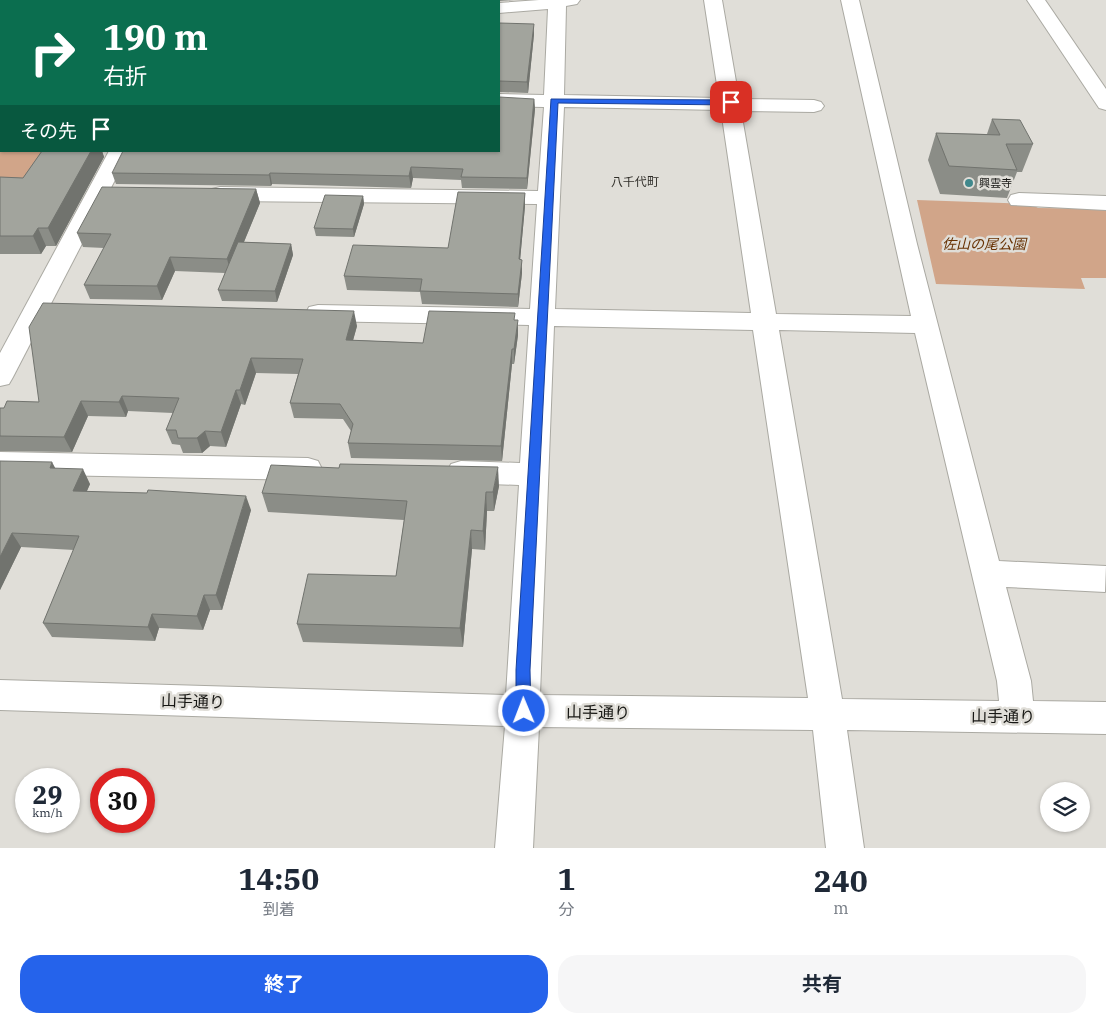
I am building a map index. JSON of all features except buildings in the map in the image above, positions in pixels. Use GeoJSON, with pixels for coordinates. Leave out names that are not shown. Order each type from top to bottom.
{"type":"FeatureCollection","features":[{"type":"Feature","properties":{"kind":"street"},"geometry":{"type":"LineString","coordinates":[[713,0],[731,102],[828,715],[845,848]]}},
{"type":"Feature","properties":{"kind":"street"},"geometry":{"type":"LineString","coordinates":[[850,0],[925,325],[1014,681],[1017,715]]}},
{"type":"Feature","properties":{"kind":"street"},"geometry":{"type":"LineString","coordinates":[[1036,0],[1106,104]]}},
{"type":"Feature","properties":{"kind":"street"},"geometry":{"type":"LineString","coordinates":[[500,8],[529,8],[562,1]]}},
{"type":"Feature","properties":{"kind":"street"},"geometry":{"type":"LineString","coordinates":[[514,848],[524,711],[523,670],[558,11],[562,1]]}},
{"type":"Feature","properties":{"kind":"street"},"geometry":{"type":"LineString","coordinates":[[500,100],[731,102],[814,106]]}},
{"type":"Feature","properties":{"kind":"street"},"geometry":{"type":"LineString","coordinates":[[0,377],[36,308],[109,192],[120,152]]}},
{"type":"Feature","properties":{"kind":"street"},"geometry":{"type":"LineString","coordinates":[[199,193],[549,198]]}},
{"type":"Feature","properties":{"kind":"street"},"geometry":{"type":"LineString","coordinates":[[1019,200],[1106,204]]}},
{"type":"Feature","properties":{"kind":"street"},"geometry":{"type":"LineString","coordinates":[[36,308],[66,309]]}},
{"type":"Feature","properties":{"kind":"street"},"geometry":{"type":"LineString","coordinates":[[294,313],[925,325]]}},
{"type":"Feature","properties":{"kind":"street"},"geometry":{"type":"LineString","coordinates":[[0,463],[336,470]]}},
{"type":"Feature","properties":{"kind":"street"},"geometry":{"type":"LineString","coordinates":[[434,472],[533,474]]}},
{"type":"Feature","properties":{"kind":"street"},"geometry":{"type":"LineString","coordinates":[[987,573],[1105,579]]}},
{"type":"Feature","properties":{"kind":"street","name":"山手通り"},"geometry":{"type":"LineString","coordinates":[[0,695],[524,711],[828,715],[1017,715],[1106,718]]}},
{"type":"Feature","properties":{"kind":"green space"},"geometry":{"type":"Polygon","coordinates":[[[0,152],[100,152],[29,193],[0,192],[0,152]]]}},
{"type":"Feature","properties":{"kind":"green space","name":"佐山の尾公園"},"geometry":{"type":"Polygon","coordinates":[[[917,200],[1031,204],[1038,208],[1106,209],[1106,278],[1081,278],[1085,289],[936,284],[917,200]]]}},
{"type":"Feature","properties":{"kind":"place","name":"興雲寺"},"geometry":{"type":"Point","coordinates":[969,183]}},
{"type":"Feature","properties":{"kind":"district","name":"八千代町"},"geometry":{"type":"Point","coordinates":[635,182]}},
{"type":"Feature","properties":{"kind":"route"},"geometry":{"type":"LineString","coordinates":[[524,711],[523,670],[554,100],[731,102]]}}]}
